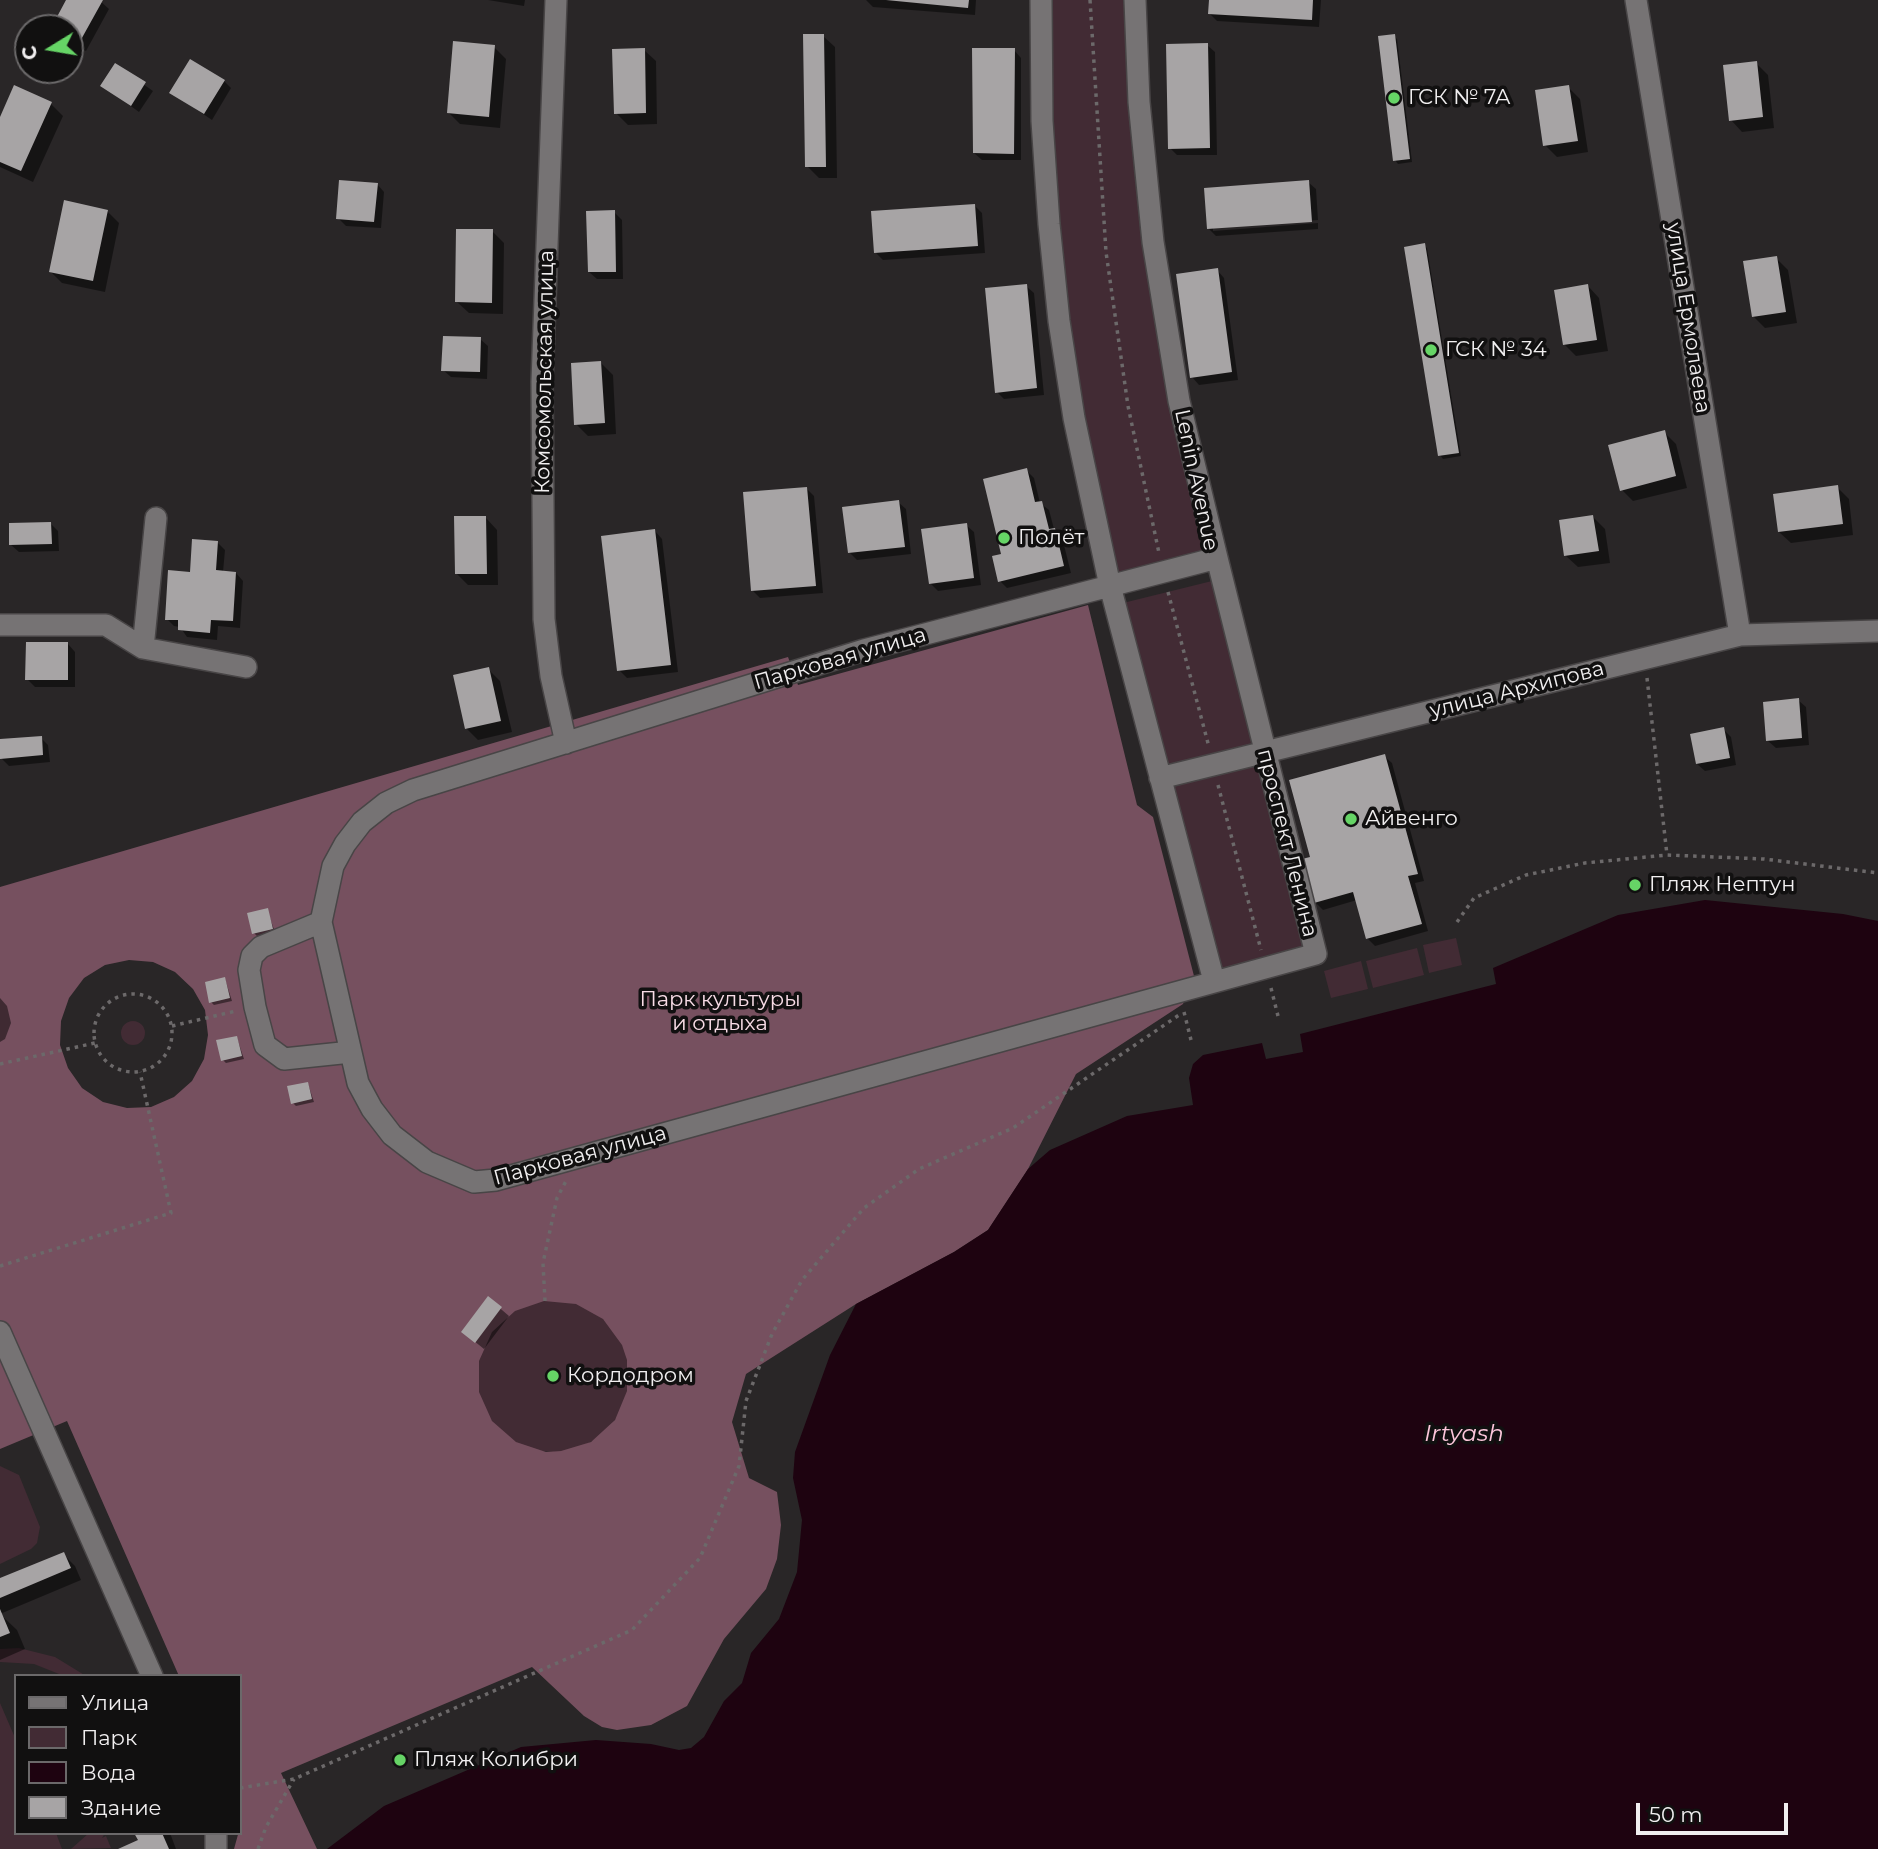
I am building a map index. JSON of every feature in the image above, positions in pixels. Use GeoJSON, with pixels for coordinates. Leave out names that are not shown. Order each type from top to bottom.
{"type":"FeatureCollection","features":[{"type":"Feature","properties":{"kind":"street","name":"Комсомольская улица"},"geometry":{"type":"LineString","coordinates":[[556,0],[542,382],[543,549],[544,619],[551,676],[566,743]]}},
{"type":"Feature","properties":{"kind":"street"},"geometry":{"type":"LineString","coordinates":[[1041,0],[1043,134],[1059,320],[1074,418],[1110,586],[1210,983]]}},
{"type":"Feature","properties":{"kind":"street","name":"Lenin Avenue"},"geometry":{"type":"LineString","coordinates":[[1110,586],[1217,558],[1180,401],[1153,242],[1139,102],[1135,0]]}},
{"type":"Feature","properties":{"kind":"street","name":"улица Ермолаева"},"geometry":{"type":"LineString","coordinates":[[1636,0],[1740,635]]}},
{"type":"Feature","properties":{"kind":"street"},"geometry":{"type":"LineString","coordinates":[[143,648],[156,518]]}},
{"type":"Feature","properties":{"kind":"street","name":"проспект Ленина"},"geometry":{"type":"LineString","coordinates":[[1210,983],[1316,954],[1217,558]]}},
{"type":"Feature","properties":{"kind":"street","name":"Парковая улица"},"geometry":{"type":"LineString","coordinates":[[1110,586],[864,650],[413,790],[386,803],[362,822],[345,844],[333,866],[321,922],[358,1083],[372,1109],[393,1135],[427,1162],[474,1182],[496,1180],[1210,983]]}},
{"type":"Feature","properties":{"kind":"street"},"geometry":{"type":"LineString","coordinates":[[0,625],[106,625],[143,648],[246,667]]}},
{"type":"Feature","properties":{"kind":"street","name":"улица Архипова"},"geometry":{"type":"LineString","coordinates":[[1160,778],[1740,635],[1878,632]]}},
{"type":"Feature","properties":{"kind":"street"},"geometry":{"type":"LineString","coordinates":[[321,922],[261,947],[252,956],[249,970],[256,1007],[265,1045],[284,1059],[351,1052]]}},
{"type":"Feature","properties":{"kind":"street"},"geometry":{"type":"LineString","coordinates":[[0,1332],[151,1674]]}},
{"type":"Feature","properties":{"kind":"path"},"geometry":{"type":"LineString","coordinates":[[1090,0],[1106,253],[1128,406],[1163,572],[1278,1016]]}},
{"type":"Feature","properties":{"kind":"path"},"geometry":{"type":"LineString","coordinates":[[1645,659],[1667,855]]}},
{"type":"Feature","properties":{"kind":"path"},"geometry":{"type":"LineString","coordinates":[[1457,922],[1474,898],[1526,875],[1585,863],[1667,855],[1763,859],[1878,873]]}},
{"type":"Feature","properties":{"kind":"path"},"geometry":{"type":"LineString","coordinates":[[242,1788],[294,1779],[632,1630],[700,1558],[739,1466],[746,1401],[772,1334],[802,1280],[864,1208],[919,1169],[1013,1128],[1184,1012],[1210,983]]}},
{"type":"Feature","properties":{"kind":"path"},"geometry":{"type":"LineString","coordinates":[[136,994],[159,1004],[172,1026],[169,1049],[162,1060],[140,1072],[118,1069],[108,1063],[96,1043],[94,1032],[103,1009],[124,995],[136,994]]}},
{"type":"Feature","properties":{"kind":"path"},"geometry":{"type":"LineString","coordinates":[[172,1026],[256,1007]]}},
{"type":"Feature","properties":{"kind":"path"},"geometry":{"type":"LineString","coordinates":[[1184,1012],[1191,1040]]}},
{"type":"Feature","properties":{"kind":"path"},"geometry":{"type":"LineString","coordinates":[[0,1064],[96,1043]]}},
{"type":"Feature","properties":{"kind":"path"},"geometry":{"type":"LineString","coordinates":[[0,1266],[171,1213],[140,1072]]}},
{"type":"Feature","properties":{"kind":"path"},"geometry":{"type":"LineString","coordinates":[[545,1301],[543,1262],[557,1198],[578,1158]]}},
{"type":"Feature","properties":{"kind":"path"},"geometry":{"type":"LineString","coordinates":[[258,1849],[266,1827],[294,1779]]}},
{"type":"Feature","properties":{"kind":"green space"},"geometry":{"type":"Polygon","coordinates":[[[1049,0],[1128,0],[1145,247],[1172,415],[1204,552],[1117,574],[1082,419],[1066,320],[1048,50],[1049,0]]]}},
{"type":"Feature","properties":{"kind":"green space"},"geometry":{"type":"Polygon","coordinates":[[[1212,581],[1254,748],[1166,770],[1123,603],[1212,581]]]}},
{"type":"Feature","properties":{"kind":"green space","name":"Парк культуры и отдыха"},"geometry":{"type":"Polygon","coordinates":[[[1088,605],[1137,805],[1153,817],[1194,976],[1183,1004],[1076,1074],[1028,1169],[988,1230],[954,1252],[856,1304],[746,1374],[732,1422],[749,1478],[777,1492],[781,1525],[777,1559],[766,1589],[724,1639],[687,1706],[651,1725],[617,1730],[602,1727],[584,1716],[532,1667],[281,1773],[317,1849],[234,1849],[238,1835],[242,1835],[242,1674],[178,1674],[67,1421],[0,1449],[0,887],[788,657],[798,685],[1088,605]],[[129,960],[105,965],[84,978],[69,998],[61,1021],[60,1045],[68,1068],[82,1088],[103,1102],[127,1108],[151,1107],[174,1097],[192,1081],[204,1059],[208,1035],[205,1010],[193,989],[175,972],[153,962],[129,960]],[[544,1301],[515,1311],[492,1332],[479,1361],[479,1392],[492,1421],[516,1442],[546,1452],[561,1451],[591,1442],[615,1420],[627,1391],[627,1360],[622,1345],[603,1319],[576,1304],[544,1301]]]}},
{"type":"Feature","properties":{"kind":"green space"},"geometry":{"type":"Polygon","coordinates":[[[1258,761],[1307,951],[1220,975],[1169,783],[1258,761]]]}},
{"type":"Feature","properties":{"kind":"green space"},"geometry":{"type":"Polygon","coordinates":[[[1456,938],[1462,965],[1429,973],[1423,945],[1456,938]]]}},
{"type":"Feature","properties":{"kind":"green space"},"geometry":{"type":"Polygon","coordinates":[[[1417,948],[1424,975],[1373,988],[1366,961],[1417,948]]]}},
{"type":"Feature","properties":{"kind":"green space"},"geometry":{"type":"Polygon","coordinates":[[[1361,961],[1368,989],[1331,998],[1324,971],[1361,961]]]}},
{"type":"Feature","properties":{"kind":"green space"},"geometry":{"type":"Polygon","coordinates":[[[133,1021],[144,1028],[145,1033],[138,1044],[133,1045],[122,1038],[121,1033],[128,1022],[133,1021]]]}},
{"type":"Feature","properties":{"kind":"green space","name":"Кордодром"},"geometry":{"type":"Polygon","coordinates":[[[553,1300],[582,1306],[606,1323],[623,1347],[629,1376],[623,1405],[606,1429],[582,1446],[553,1452],[524,1446],[500,1429],[483,1405],[477,1376],[483,1347],[500,1323],[524,1306],[553,1300]]]}},
{"type":"Feature","properties":{"kind":"green space"},"geometry":{"type":"Polygon","coordinates":[[[0,1466],[19,1475],[40,1527],[37,1543],[31,1549],[0,1564],[0,1466]]]}},
{"type":"Feature","properties":{"kind":"green space"},"geometry":{"type":"Polygon","coordinates":[[[19,1648],[55,1657],[83,1674],[59,1674],[34,1664],[0,1662],[0,1649],[19,1648]]]}},
{"type":"Feature","properties":{"kind":"green space"},"geometry":{"type":"Polygon","coordinates":[[[0,1703],[14,1735],[14,1835],[57,1835],[62,1849],[0,1849],[0,1703]]]}},
{"type":"Feature","properties":{"kind":"green space"},"geometry":{"type":"Polygon","coordinates":[[[87,1835],[104,1835],[102,1838],[106,1836],[111,1848],[71,1849],[87,1835]]]}},
{"type":"Feature","properties":{"kind":"water","name":"Irtyash"},"geometry":{"type":"Polygon","coordinates":[[[1705,900],[1843,914],[1878,921],[1878,1849],[327,1849],[384,1806],[521,1747],[596,1740],[651,1744],[679,1750],[691,1748],[704,1737],[724,1701],[742,1683],[751,1653],[779,1619],[797,1572],[802,1520],[793,1478],[795,1452],[830,1355],[856,1304],[954,1252],[988,1230],[1028,1169],[1050,1150],[1127,1116],[1193,1105],[1189,1078],[1193,1064],[1203,1055],[1262,1043],[1266,1059],[1303,1052],[1300,1034],[1496,984],[1493,968],[1618,915],[1705,900]]]}},
{"type":"Feature","properties":{"kind":"building"},"geometry":{"type":"Polygon","coordinates":[[[66,0],[103,0],[84,34],[84,14],[58,14],[66,0]]]}},
{"type":"Feature","properties":{"kind":"building"},"geometry":{"type":"Polygon","coordinates":[[[886,0],[969,0],[968,8],[886,0]]]}},
{"type":"Feature","properties":{"kind":"building"},"geometry":{"type":"Polygon","coordinates":[[[1209,0],[1313,0],[1312,20],[1208,14],[1209,0]]]}},
{"type":"Feature","properties":{"kind":"building"},"geometry":{"type":"Polygon","coordinates":[[[803,34],[824,34],[826,167],[805,167],[803,34]]]}},
{"type":"Feature","properties":{"kind":"building","name":"ГСК № 7А"},"geometry":{"type":"Polygon","coordinates":[[[1395,34],[1410,159],[1393,161],[1378,36],[1395,34]]]}},
{"type":"Feature","properties":{"kind":"building"},"geometry":{"type":"Polygon","coordinates":[[[453,41],[495,45],[489,117],[447,113],[453,41]]]}},
{"type":"Feature","properties":{"kind":"building"},"geometry":{"type":"Polygon","coordinates":[[[1208,43],[1210,148],[1168,149],[1166,44],[1208,43]]]}},
{"type":"Feature","properties":{"kind":"building"},"geometry":{"type":"Polygon","coordinates":[[[645,48],[646,113],[614,114],[612,49],[645,48]]]}},
{"type":"Feature","properties":{"kind":"building"},"geometry":{"type":"Polygon","coordinates":[[[972,48],[1015,48],[1014,154],[973,153],[972,48]]]}},
{"type":"Feature","properties":{"kind":"building"},"geometry":{"type":"Polygon","coordinates":[[[190,59],[225,80],[204,114],[169,93],[190,59]]]}},
{"type":"Feature","properties":{"kind":"building"},"geometry":{"type":"Polygon","coordinates":[[[1757,61],[1763,117],[1729,121],[1723,65],[1757,61]]]}},
{"type":"Feature","properties":{"kind":"building"},"geometry":{"type":"Polygon","coordinates":[[[115,63],[146,82],[131,106],[100,86],[115,63]]]}},
{"type":"Feature","properties":{"kind":"building"},"geometry":{"type":"Polygon","coordinates":[[[14,85],[52,102],[21,171],[0,162],[0,117],[14,85]]]}},
{"type":"Feature","properties":{"kind":"building"},"geometry":{"type":"Polygon","coordinates":[[[1569,85],[1578,141],[1543,146],[1535,90],[1569,85]]]}},
{"type":"Feature","properties":{"kind":"building"},"geometry":{"type":"Polygon","coordinates":[[[339,180],[378,183],[374,222],[336,219],[339,180]]]}},
{"type":"Feature","properties":{"kind":"building"},"geometry":{"type":"Polygon","coordinates":[[[1309,180],[1312,222],[1207,229],[1204,188],[1309,180]]]}},
{"type":"Feature","properties":{"kind":"building"},"geometry":{"type":"Polygon","coordinates":[[[64,200],[108,210],[93,281],[49,272],[64,200]]]}},
{"type":"Feature","properties":{"kind":"building"},"geometry":{"type":"Polygon","coordinates":[[[975,204],[978,246],[874,253],[871,211],[975,204]]]}},
{"type":"Feature","properties":{"kind":"building"},"geometry":{"type":"Polygon","coordinates":[[[615,210],[616,272],[588,272],[586,211],[615,210]]]}},
{"type":"Feature","properties":{"kind":"building"},"geometry":{"type":"Polygon","coordinates":[[[456,229],[493,229],[492,303],[455,302],[456,229]]]}},
{"type":"Feature","properties":{"kind":"building","name":"ГСК № 34"},"geometry":{"type":"Polygon","coordinates":[[[1425,243],[1459,453],[1438,456],[1404,247],[1425,243]]]}},
{"type":"Feature","properties":{"kind":"building"},"geometry":{"type":"Polygon","coordinates":[[[1777,256],[1786,312],[1752,317],[1743,261],[1777,256]]]}},
{"type":"Feature","properties":{"kind":"building"},"geometry":{"type":"Polygon","coordinates":[[[1218,268],[1232,372],[1190,378],[1176,274],[1218,268]]]}},
{"type":"Feature","properties":{"kind":"building"},"geometry":{"type":"Polygon","coordinates":[[[1027,284],[1037,388],[995,393],[985,288],[1027,284]]]}},
{"type":"Feature","properties":{"kind":"building"},"geometry":{"type":"Polygon","coordinates":[[[1588,284],[1597,340],[1563,345],[1554,290],[1588,284]]]}},
{"type":"Feature","properties":{"kind":"building"},"geometry":{"type":"Polygon","coordinates":[[[443,336],[481,337],[480,372],[441,371],[443,336]]]}},
{"type":"Feature","properties":{"kind":"building"},"geometry":{"type":"Polygon","coordinates":[[[601,361],[605,423],[574,425],[571,363],[601,361]]]}},
{"type":"Feature","properties":{"kind":"building"},"geometry":{"type":"Polygon","coordinates":[[[1665,430],[1676,476],[1620,491],[1608,445],[1665,430]]]}},
{"type":"Feature","properties":{"kind":"building"},"geometry":{"type":"Polygon","coordinates":[[[1027,468],[1035,502],[1042,501],[1049,529],[1055,528],[1064,566],[998,582],[992,556],[1001,554],[983,479],[1027,468]]]}},
{"type":"Feature","properties":{"kind":"building"},"geometry":{"type":"Polygon","coordinates":[[[1838,485],[1843,524],[1778,532],[1773,494],[1838,485]]]}},
{"type":"Feature","properties":{"kind":"building"},"geometry":{"type":"Polygon","coordinates":[[[807,487],[816,586],[751,591],[743,492],[807,487]]]}},
{"type":"Feature","properties":{"kind":"building"},"geometry":{"type":"Polygon","coordinates":[[[899,500],[905,547],[848,553],[842,507],[899,500]]]}},
{"type":"Feature","properties":{"kind":"building"},"geometry":{"type":"Polygon","coordinates":[[[1593,515],[1599,551],[1564,556],[1559,520],[1593,515]]]}},
{"type":"Feature","properties":{"kind":"building"},"geometry":{"type":"Polygon","coordinates":[[[454,516],[486,516],[487,574],[455,574],[454,516]]]}},
{"type":"Feature","properties":{"kind":"building"},"geometry":{"type":"Polygon","coordinates":[[[51,522],[52,544],[9,545],[9,523],[51,522]]]}},
{"type":"Feature","properties":{"kind":"building"},"geometry":{"type":"Polygon","coordinates":[[[967,523],[974,578],[929,584],[921,529],[967,523]]]}},
{"type":"Feature","properties":{"kind":"building"},"geometry":{"type":"Polygon","coordinates":[[[655,529],[671,665],[617,671],[601,536],[655,529]]]}},
{"type":"Feature","properties":{"kind":"building"},"geometry":{"type":"Polygon","coordinates":[[[192,539],[218,541],[216,570],[236,572],[233,621],[211,620],[210,633],[178,630],[178,620],[165,620],[168,570],[190,572],[192,539]]]}},
{"type":"Feature","properties":{"kind":"building"},"geometry":{"type":"Polygon","coordinates":[[[26,642],[68,642],[68,680],[25,680],[26,642]]]}},
{"type":"Feature","properties":{"kind":"building"},"geometry":{"type":"Polygon","coordinates":[[[489,667],[501,721],[465,729],[453,675],[489,667]]]}},
{"type":"Feature","properties":{"kind":"building"},"geometry":{"type":"Polygon","coordinates":[[[1799,698],[1802,738],[1766,741],[1763,702],[1799,698]]]}},
{"type":"Feature","properties":{"kind":"building"},"geometry":{"type":"Polygon","coordinates":[[[1724,727],[1730,758],[1696,764],[1690,734],[1724,727]]]}},
{"type":"Feature","properties":{"kind":"building"},"geometry":{"type":"Polygon","coordinates":[[[42,736],[43,755],[0,759],[0,739],[42,736]]]}},
{"type":"Feature","properties":{"kind":"building","name":"Айвенго"},"geometry":{"type":"Polygon","coordinates":[[[1385,754],[1418,874],[1408,876],[1422,924],[1366,939],[1353,892],[1314,903],[1302,859],[1310,857],[1289,780],[1385,754]]]}},
{"type":"Feature","properties":{"kind":"building"},"geometry":{"type":"Polygon","coordinates":[[[268,908],[273,929],[252,934],[247,913],[268,908]]]}},
{"type":"Feature","properties":{"kind":"building"},"geometry":{"type":"Polygon","coordinates":[[[225,977],[230,998],[209,1003],[205,982],[225,977]]]}},
{"type":"Feature","properties":{"kind":"building"},"geometry":{"type":"Polygon","coordinates":[[[237,1036],[242,1056],[221,1061],[216,1040],[237,1036]]]}},
{"type":"Feature","properties":{"kind":"building"},"geometry":{"type":"Polygon","coordinates":[[[308,1082],[312,1099],[291,1104],[287,1086],[308,1082]]]}},
{"type":"Feature","properties":{"kind":"building"},"geometry":{"type":"Polygon","coordinates":[[[488,1296],[502,1307],[475,1343],[461,1332],[488,1296]]]}},
{"type":"Feature","properties":{"kind":"building"},"geometry":{"type":"Polygon","coordinates":[[[64,1552],[71,1568],[0,1598],[0,1578],[64,1552]]]}},
{"type":"Feature","properties":{"kind":"building"},"geometry":{"type":"Polygon","coordinates":[[[0,1609],[10,1633],[0,1637],[0,1609]]]}},
{"type":"Feature","properties":{"kind":"building"},"geometry":{"type":"Polygon","coordinates":[[[135,1835],[163,1835],[169,1849],[118,1849],[138,1840],[135,1835]]]}},
{"type":"Feature","properties":{"kind":"place","name":"ГСК № 7А"},"geometry":{"type":"Point","coordinates":[1394,98]}},
{"type":"Feature","properties":{"kind":"place","name":"ГСК № 34"},"geometry":{"type":"Point","coordinates":[1431,350]}},
{"type":"Feature","properties":{"kind":"place","name":"Полёт"},"geometry":{"type":"Point","coordinates":[1004,538]}},
{"type":"Feature","properties":{"kind":"place","name":"Айвенго"},"geometry":{"type":"Point","coordinates":[1351,819]}},
{"type":"Feature","properties":{"kind":"place","name":"Пляж Нептун"},"geometry":{"type":"Point","coordinates":[1635,885]}},
{"type":"Feature","properties":{"kind":"place","name":"Кордодром"},"geometry":{"type":"Point","coordinates":[553,1376]}},
{"type":"Feature","properties":{"kind":"place","name":"Пляж Колибри"},"geometry":{"type":"Point","coordinates":[400,1760]}}]}
